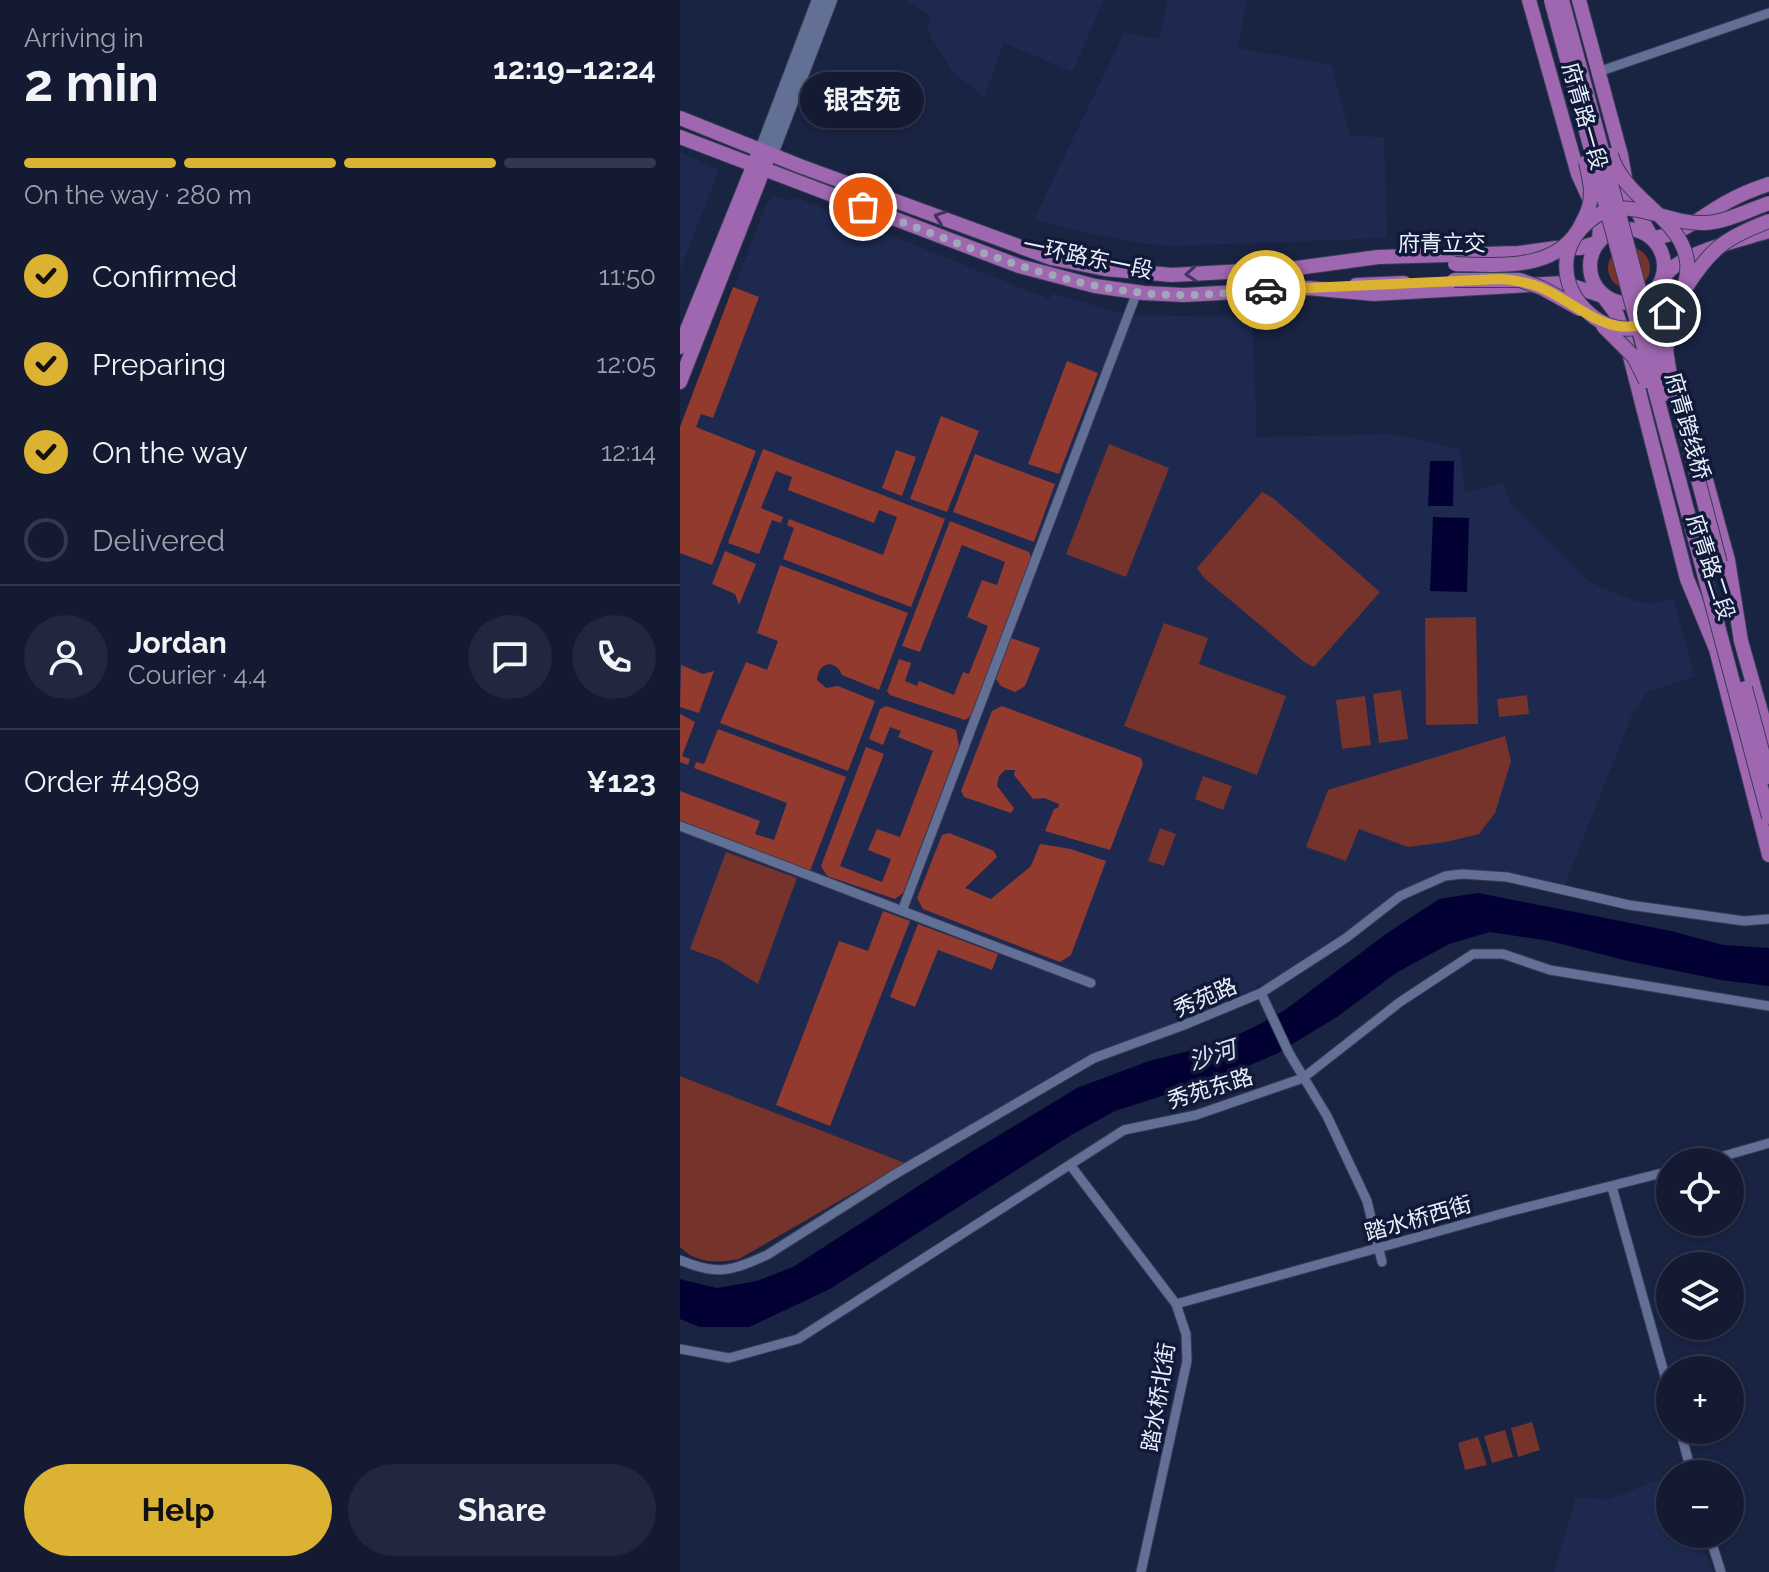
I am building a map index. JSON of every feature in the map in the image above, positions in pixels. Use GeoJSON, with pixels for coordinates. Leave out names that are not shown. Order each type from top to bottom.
{"type":"FeatureCollection","features":[{"type":"Feature","properties":{"kind":"main road"},"geometry":{"type":"LineString","coordinates":[[766,152],[819,0]]}},
{"type":"Feature","properties":{"kind":"main road"},"geometry":{"type":"LineString","coordinates":[[680,347],[830,0]]}},
{"type":"Feature","properties":{"kind":"main road","name":"府青路一段"},"geometry":{"type":"LineString","coordinates":[[1529,0],[1578,174],[1600,222],[1599,242]]}},
{"type":"Feature","properties":{"kind":"main road"},"geometry":{"type":"LineString","coordinates":[[1542,0],[1591,193],[1588,211],[1570,249],[1567,275],[1575,299],[1634,357],[1646,382],[1716,649]]}},
{"type":"Feature","properties":{"kind":"main road","name":"府青跨线桥"},"geometry":{"type":"LineString","coordinates":[[1551,0],[1769,817]]}},
{"type":"Feature","properties":{"kind":"main road","name":"府青跨线桥"},"geometry":{"type":"LineString","coordinates":[[1562,0],[1769,777]]}},
{"type":"Feature","properties":{"kind":"main road"},"geometry":{"type":"LineString","coordinates":[[1568,0],[1613,161],[1625,181],[1672,228],[1685,254],[1686,282],[1678,300],[1666,349],[1741,641]]}},
{"type":"Feature","properties":{"kind":"main road","name":"府青路一段"},"geometry":{"type":"LineString","coordinates":[[1579,0],[1621,155],[1628,195],[1652,238]]}},
{"type":"Feature","properties":{"kind":"main road","name":"一环路东一段"},"geometry":{"type":"LineString","coordinates":[[680,118],[1043,255],[1091,266],[1172,275],[1297,268],[1378,257],[1519,253],[1580,248],[1599,242]]}},
{"type":"Feature","properties":{"kind":"main road","name":"一环路东一段"},"geometry":{"type":"LineString","coordinates":[[680,137],[1019,266],[1095,286],[1184,295],[1308,288],[1374,294],[1563,283],[1603,296]]}},
{"type":"Feature","properties":{"kind":"main road"},"geometry":{"type":"LineString","coordinates":[[680,382],[757,167]]}},
{"type":"Feature","properties":{"kind":"main road"},"geometry":{"type":"LineString","coordinates":[[816,189],[822,174]]}},
{"type":"Feature","properties":{"kind":"main road"},"geometry":{"type":"LineString","coordinates":[[1769,184],[1727,202],[1687,229],[1668,236],[1652,238],[1630,229],[1619,230],[1599,242],[1590,264],[1591,276],[1603,296],[1624,304],[1636,303],[1655,292],[1674,266],[1698,254],[1769,231]]}},
{"type":"Feature","properties":{"kind":"main road","name":"府青立交"},"geometry":{"type":"LineString","coordinates":[[1297,268],[1513,265],[1556,254],[1598,216],[1623,207],[1708,223],[1769,203]]}},
{"type":"Feature","properties":{"kind":"main road"},"geometry":{"type":"LineString","coordinates":[[1308,288],[1454,280],[1520,280],[1542,288],[1601,323],[1618,328],[1635,328],[1652,323],[1667,313],[1719,245],[1738,232],[1769,221]]}},
{"type":"Feature","properties":{"kind":"main road"},"geometry":{"type":"LineString","coordinates":[[1652,238],[1664,258],[1662,282]]}},
{"type":"Feature","properties":{"kind":"main road","name":"府青路二段"},"geometry":{"type":"LineString","coordinates":[[1662,282],[1660,301],[1666,331],[1728,560],[1741,641],[1769,740]]}},
{"type":"Feature","properties":{"kind":"main road","name":"府青路二段"},"geometry":{"type":"LineString","coordinates":[[1603,296],[1617,315],[1625,337],[1687,579],[1716,649],[1769,855]]}},
{"type":"Feature","properties":{"kind":"street"},"geometry":{"type":"LineString","coordinates":[[1598,72],[1769,13]]}},
{"type":"Feature","properties":{"kind":"street"},"geometry":{"type":"LineString","coordinates":[[902,911],[1137,292]]}},
{"type":"Feature","properties":{"kind":"street"},"geometry":{"type":"LineString","coordinates":[[680,826],[1091,983]]}},
{"type":"Feature","properties":{"kind":"street","name":"秀苑路"},"geometry":{"type":"LineString","coordinates":[[680,1260],[709,1271],[745,1265],[767,1255],[892,1176],[1094,1058],[1261,993],[1346,938],[1400,896],[1445,876],[1507,877],[1644,908],[1744,921],[1769,919]]}},
{"type":"Feature","properties":{"kind":"street","name":"秀苑东路"},"geometry":{"type":"LineString","coordinates":[[680,1349],[729,1358],[798,1339],[1124,1130],[1196,1115],[1303,1078],[1400,1002],[1473,954],[1503,954],[1550,970],[1769,1006]]}},
{"type":"Feature","properties":{"kind":"street"},"geometry":{"type":"LineString","coordinates":[[1261,993],[1289,1053],[1327,1116],[1367,1201],[1382,1262]]}},
{"type":"Feature","properties":{"kind":"street"},"geometry":{"type":"LineString","coordinates":[[1744,1150],[1769,1143]]}},
{"type":"Feature","properties":{"kind":"street","name":"踏水桥北街"},"geometry":{"type":"LineString","coordinates":[[1071,1166],[1176,1304],[1186,1334],[1187,1361],[1141,1572]]}},
{"type":"Feature","properties":{"kind":"street","name":"踏水桥西街"},"geometry":{"type":"LineString","coordinates":[[1176,1304],[1504,1213],[1656,1175]]}},
{"type":"Feature","properties":{"kind":"street"},"geometry":{"type":"LineString","coordinates":[[1612,1187],[1659,1356]]}},
{"type":"Feature","properties":{"kind":"street"},"geometry":{"type":"LineString","coordinates":[[1713,1548],[1721,1572]]}},
{"type":"Feature","properties":{"kind":"shaded area"},"geometry":{"type":"Polygon","coordinates":[[[904,0],[1104,0],[1072,72],[1004,43],[984,97],[952,71],[931,37],[928,28],[930,15],[904,0]]]}},
{"type":"Feature","properties":{"kind":"shaded area"},"geometry":{"type":"Polygon","coordinates":[[[1168,0],[1247,0],[1238,48],[1332,65],[1350,136],[1384,137],[1387,238],[1174,246],[1082,232],[1034,219],[1124,33],[1159,39],[1168,0]]]}},
{"type":"Feature","properties":{"kind":"shaded area"},"geometry":{"type":"Polygon","coordinates":[[[680,152],[719,170],[680,270],[680,152]]]}},
{"type":"Feature","properties":{"kind":"shaded area"},"geometry":{"type":"Polygon","coordinates":[[[775,196],[793,201],[795,197],[1049,299],[1052,293],[1128,315],[1252,317],[1257,437],[1392,434],[1460,449],[1465,493],[1503,482],[1510,503],[1589,582],[1638,602],[1652,604],[1673,598],[1695,676],[1646,693],[1634,710],[1564,887],[1501,871],[1436,875],[1407,888],[1352,930],[1265,985],[1259,984],[1252,994],[1091,1055],[905,1163],[680,1076],[680,427],[766,205],[775,196]]]}},
{"type":"Feature","properties":{"kind":"shaded area"},"geometry":{"type":"Polygon","coordinates":[[[1629,247],[1644,253],[1650,268],[1644,283],[1629,289],[1614,283],[1608,268],[1614,253],[1629,247]]]}},
{"type":"Feature","properties":{"kind":"shaded area"},"geometry":{"type":"Polygon","coordinates":[[[733,287],[759,297],[713,418],[701,414],[696,427],[756,451],[712,565],[680,553],[680,427],[733,287]]]}},
{"type":"Feature","properties":{"kind":"shaded area"},"geometry":{"type":"Polygon","coordinates":[[[1067,361],[1098,373],[1059,474],[1028,464],[1067,361]]]}},
{"type":"Feature","properties":{"kind":"shaded area"},"geometry":{"type":"Polygon","coordinates":[[[941,416],[979,431],[947,512],[910,499],[941,416]]]}},
{"type":"Feature","properties":{"kind":"shaded area"},"geometry":{"type":"Polygon","coordinates":[[[1109,444],[1169,468],[1126,577],[1066,554],[1109,444]]]}},
{"type":"Feature","properties":{"kind":"shaded area"},"geometry":{"type":"Polygon","coordinates":[[[763,449],[945,519],[911,607],[783,559],[794,528],[787,525],[789,519],[883,555],[897,517],[879,510],[874,523],[788,490],[792,477],[776,471],[761,508],[783,517],[781,523],[772,520],[759,554],[728,543],[763,449]]]}},
{"type":"Feature","properties":{"kind":"shaded area"},"geometry":{"type":"Polygon","coordinates":[[[896,450],[916,457],[902,496],[882,488],[896,450]]]}},
{"type":"Feature","properties":{"kind":"shaded area"},"geometry":{"type":"Polygon","coordinates":[[[975,454],[1055,484],[1034,542],[953,512],[975,454]]]}},
{"type":"Feature","properties":{"kind":"shaded area"},"geometry":{"type":"Polygon","coordinates":[[[1262,492],[1273,498],[1380,592],[1314,667],[1304,662],[1204,578],[1197,568],[1262,492]]]}},
{"type":"Feature","properties":{"kind":"shaded area"},"geometry":{"type":"Polygon","coordinates":[[[950,521],[1029,552],[1032,559],[972,715],[965,720],[890,695],[887,691],[899,659],[911,663],[905,681],[917,686],[919,681],[954,695],[963,672],[969,674],[988,626],[967,617],[982,580],[997,585],[1005,562],[962,545],[920,652],[902,646],[950,521]]]}},
{"type":"Feature","properties":{"kind":"shaded area"},"geometry":{"type":"Polygon","coordinates":[[[725,551],[756,564],[739,605],[735,594],[712,584],[725,551]]]}},
{"type":"Feature","properties":{"kind":"shaded area"},"geometry":{"type":"Polygon","coordinates":[[[780,565],[908,613],[879,690],[842,675],[832,664],[824,666],[818,674],[817,680],[826,688],[838,686],[875,701],[848,771],[720,723],[746,662],[767,670],[778,641],[757,633],[780,565]]]}},
{"type":"Feature","properties":{"kind":"shaded area"},"geometry":{"type":"Polygon","coordinates":[[[1476,617],[1478,724],[1426,725],[1425,618],[1476,617]]]}},
{"type":"Feature","properties":{"kind":"shaded area"},"geometry":{"type":"Polygon","coordinates":[[[1164,623],[1208,638],[1199,664],[1286,696],[1257,775],[1124,726],[1164,623]]]}},
{"type":"Feature","properties":{"kind":"shaded area"},"geometry":{"type":"Polygon","coordinates":[[[1011,638],[1040,648],[1025,686],[1015,692],[1001,686],[996,679],[1011,638]]]}},
{"type":"Feature","properties":{"kind":"shaded area"},"geometry":{"type":"Polygon","coordinates":[[[681,665],[703,674],[714,671],[699,713],[680,707],[681,665]]]}},
{"type":"Feature","properties":{"kind":"shaded area"},"geometry":{"type":"Polygon","coordinates":[[[1401,690],[1408,739],[1379,743],[1373,694],[1401,690]]]}},
{"type":"Feature","properties":{"kind":"shaded area"},"geometry":{"type":"Polygon","coordinates":[[[1527,695],[1529,714],[1499,717],[1497,699],[1527,695]]]}},
{"type":"Feature","properties":{"kind":"shaded area"},"geometry":{"type":"Polygon","coordinates":[[[1365,696],[1371,745],[1342,749],[1336,700],[1365,696]]]}},
{"type":"Feature","properties":{"kind":"shaded area"},"geometry":{"type":"Polygon","coordinates":[[[886,706],[956,730],[959,746],[903,893],[895,899],[827,876],[821,866],[866,747],[884,754],[840,866],[882,882],[891,859],[868,850],[877,829],[900,837],[933,751],[898,737],[901,731],[890,727],[883,745],[869,739],[880,709],[886,706]]]}},
{"type":"Feature","properties":{"kind":"shaded area"},"geometry":{"type":"Polygon","coordinates":[[[1002,706],[1141,758],[1143,764],[1110,850],[1045,831],[1059,804],[1044,798],[1033,799],[1014,775],[1015,770],[1005,770],[999,776],[997,786],[1014,808],[1011,813],[964,797],[961,791],[992,711],[1002,706]]]}},
{"type":"Feature","properties":{"kind":"shaded area"},"geometry":{"type":"Polygon","coordinates":[[[680,714],[695,722],[682,756],[690,759],[688,765],[680,762],[680,714]]]}},
{"type":"Feature","properties":{"kind":"shaded area"},"geometry":{"type":"Polygon","coordinates":[[[718,729],[846,777],[810,871],[680,822],[680,791],[760,821],[755,834],[774,840],[787,803],[694,768],[696,762],[704,764],[718,729]]]}},
{"type":"Feature","properties":{"kind":"shaded area"},"geometry":{"type":"Polygon","coordinates":[[[1505,736],[1511,761],[1495,813],[1479,834],[1408,847],[1359,829],[1346,861],[1306,847],[1328,790],[1505,736]]]}},
{"type":"Feature","properties":{"kind":"shaded area"},"geometry":{"type":"Polygon","coordinates":[[[1203,776],[1232,786],[1223,810],[1195,799],[1203,776]]]}},
{"type":"Feature","properties":{"kind":"shaded area"},"geometry":{"type":"Polygon","coordinates":[[[1160,828],[1176,834],[1164,866],[1148,861],[1160,828]]]}},
{"type":"Feature","properties":{"kind":"shaded area"},"geometry":{"type":"Polygon","coordinates":[[[949,833],[994,851],[997,857],[965,888],[991,899],[1031,866],[1040,844],[1071,849],[1106,861],[1071,955],[1060,962],[923,909],[917,898],[942,835],[949,833]]]}},
{"type":"Feature","properties":{"kind":"shaded area"},"geometry":{"type":"Polygon","coordinates":[[[726,852],[797,878],[758,984],[720,960],[690,949],[726,852]]]}},
{"type":"Feature","properties":{"kind":"shaded area"},"geometry":{"type":"Polygon","coordinates":[[[883,911],[910,921],[830,1126],[776,1105],[839,941],[868,951],[883,911]]]}},
{"type":"Feature","properties":{"kind":"shaded area"},"geometry":{"type":"Polygon","coordinates":[[[918,924],[998,954],[992,970],[938,950],[915,1007],[890,997],[918,924]]]}},
{"type":"Feature","properties":{"kind":"shaded area"},"geometry":{"type":"Polygon","coordinates":[[[680,1076],[905,1163],[739,1259],[715,1261],[693,1257],[680,1247],[680,1076]]]}},
{"type":"Feature","properties":{"kind":"shaded area"},"geometry":{"type":"Polygon","coordinates":[[[1532,1422],[1540,1450],[1518,1457],[1511,1428],[1532,1422]]]}},
{"type":"Feature","properties":{"kind":"shaded area"},"geometry":{"type":"Polygon","coordinates":[[[1505,1430],[1513,1457],[1492,1463],[1484,1436],[1505,1430]]]}},
{"type":"Feature","properties":{"kind":"shaded area"},"geometry":{"type":"Polygon","coordinates":[[[1478,1437],[1487,1465],[1465,1470],[1458,1443],[1478,1437]]]}},
{"type":"Feature","properties":{"kind":"shaded area"},"geometry":{"type":"Polygon","coordinates":[[[1656,1481],[1656,1548],[1703,1548],[1713,1572],[1554,1572],[1576,1497],[1608,1500],[1656,1481]]]}},
{"type":"Feature","properties":{"kind":"water"},"geometry":{"type":"Polygon","coordinates":[[[1430,461],[1454,461],[1453,506],[1428,506],[1430,461]]]}},
{"type":"Feature","properties":{"kind":"water"},"geometry":{"type":"Polygon","coordinates":[[[1433,517],[1469,518],[1467,592],[1430,591],[1433,517]]]}},
{"type":"Feature","properties":{"kind":"water","name":"沙河"},"geometry":{"type":"Polygon","coordinates":[[[1478,893],[1671,931],[1723,945],[1769,948],[1769,986],[1721,980],[1550,941],[1490,932],[1449,944],[1396,973],[1337,1017],[1276,1054],[1227,1075],[1115,1111],[1073,1134],[830,1289],[749,1327],[700,1327],[680,1319],[680,1279],[717,1288],[757,1281],[793,1267],[1077,1088],[1149,1061],[1220,1043],[1260,1024],[1285,1010],[1386,934],[1439,899],[1478,893]]]}},
{"type":"Feature","properties":{"kind":"way so far"},"geometry":{"type":"LineString","coordinates":[[863,207],[1019,266],[1095,286],[1184,295],[1266,290]]}},
{"type":"Feature","properties":{"kind":"place","name":"银杏苑"},"geometry":{"type":"Point","coordinates":[863,207]}},
{"type":"Feature","properties":{"kind":"route"},"geometry":{"type":"LineString","coordinates":[[1266,290],[1425,281],[1520,280],[1542,288],[1601,323],[1618,328],[1635,328],[1652,323],[1667,313]]}}]}
